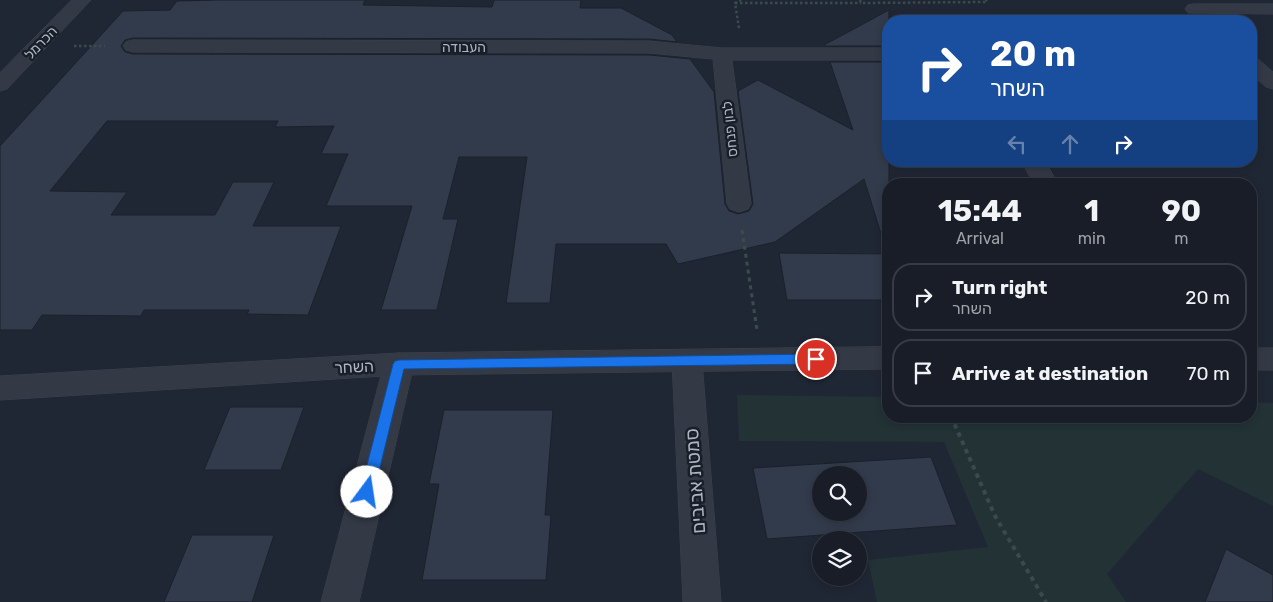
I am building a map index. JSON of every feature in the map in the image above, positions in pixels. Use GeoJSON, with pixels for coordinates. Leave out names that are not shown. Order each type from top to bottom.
{"type":"FeatureCollection","features":[{"type":"Feature","properties":{"kind":"street","name":"הכרמל"},"geometry":{"type":"LineString","coordinates":[[0,85],[82,0]]}},
{"type":"Feature","properties":{"kind":"street"},"geometry":{"type":"LineString","coordinates":[[1195,10],[1273,9]]}},
{"type":"Feature","properties":{"kind":"street","name":"העבודה"},"geometry":{"type":"LineString","coordinates":[[133,46],[648,47],[722,54],[882,54]]}},
{"type":"Feature","properties":{"kind":"street","name":"לבון פנחס"},"geometry":{"type":"LineString","coordinates":[[722,54],[739,204]]}},
{"type":"Feature","properties":{"kind":"street"},"geometry":{"type":"LineString","coordinates":[[1257,68],[1273,83]]}},
{"type":"Feature","properties":{"kind":"street"},"geometry":{"type":"LineString","coordinates":[[1036,167],[1043,178]]}},
{"type":"Feature","properties":{"kind":"street","name":"השחר"},"geometry":{"type":"LineString","coordinates":[[0,388],[399,364],[882,358]]}},
{"type":"Feature","properties":{"kind":"street"},"geometry":{"type":"LineString","coordinates":[[1257,359],[1273,359]]}},
{"type":"Feature","properties":{"kind":"street","name":"סמטת אביבים"},"geometry":{"type":"LineString","coordinates":[[687,360],[702,602]]}},
{"type":"Feature","properties":{"kind":"street"},"geometry":{"type":"LineString","coordinates":[[340,602],[399,364]]}},
{"type":"Feature","properties":{"kind":"path"},"geometry":{"type":"LineString","coordinates":[[735,3],[741,0]]}},
{"type":"Feature","properties":{"kind":"path"},"geometry":{"type":"LineString","coordinates":[[735,3],[860,1],[987,2],[986,0]]}},
{"type":"Feature","properties":{"kind":"path"},"geometry":{"type":"LineString","coordinates":[[735,3],[744,54]]}},
{"type":"Feature","properties":{"kind":"path"},"geometry":{"type":"LineString","coordinates":[[38,45],[133,46]]}},
{"type":"Feature","properties":{"kind":"path"},"geometry":{"type":"LineString","coordinates":[[739,204],[762,360]]}},
{"type":"Feature","properties":{"kind":"path"},"geometry":{"type":"LineString","coordinates":[[955,423],[995,516],[1046,602]]}},
{"type":"Feature","properties":{"kind":"shaded area"},"geometry":{"type":"Polygon","coordinates":[[[737,395],[882,397],[882,423],[1257,423],[1257,402],[1273,403],[1273,506],[1198,469],[1107,574],[1126,602],[877,602],[868,560],[988,547],[944,442],[739,441],[737,395]]]}},
{"type":"Feature","properties":{"kind":"building"},"geometry":{"type":"Polygon","coordinates":[[[365,0],[363,5],[492,7],[494,0],[581,0],[580,8],[621,8],[672,35],[677,42],[649,39],[133,38],[125,40],[121,46],[125,52],[133,54],[649,55],[690,59],[714,92],[725,204],[729,211],[738,214],[749,211],[753,204],[738,91],[758,80],[853,130],[830,62],[882,62],[882,167],[889,167],[889,178],[882,178],[882,237],[864,179],[775,242],[678,264],[666,244],[556,244],[550,303],[506,303],[527,157],[459,157],[443,219],[458,219],[437,310],[381,310],[412,206],[326,206],[348,154],[321,154],[334,126],[275,127],[278,121],[107,121],[50,191],[127,192],[111,215],[215,215],[233,182],[274,182],[253,226],[341,226],[308,315],[247,314],[249,310],[144,310],[141,316],[42,315],[32,330],[0,330],[0,146],[123,11],[170,10],[177,1],[365,0]]]}},
{"type":"Feature","properties":{"kind":"building"},"geometry":{"type":"Polygon","coordinates":[[[889,10],[889,15],[882,15],[882,46],[824,45],[889,10]]]}},
{"type":"Feature","properties":{"kind":"building"},"geometry":{"type":"Polygon","coordinates":[[[779,253],[882,254],[882,300],[787,300],[779,253]]]}},
{"type":"Feature","properties":{"kind":"building"},"geometry":{"type":"Polygon","coordinates":[[[230,407],[304,407],[281,470],[204,470],[230,407]]]}},
{"type":"Feature","properties":{"kind":"building"},"geometry":{"type":"Polygon","coordinates":[[[444,410],[553,410],[545,515],[551,515],[546,580],[422,580],[439,484],[429,484],[444,410]]]}},
{"type":"Feature","properties":{"kind":"building"},"geometry":{"type":"Polygon","coordinates":[[[931,457],[957,525],[867,532],[812,531],[812,536],[767,539],[753,468],[931,457]]]}},
{"type":"Feature","properties":{"kind":"building"},"geometry":{"type":"Polygon","coordinates":[[[192,535],[274,535],[252,602],[164,602],[192,535]]]}},
{"type":"Feature","properties":{"kind":"building"},"geometry":{"type":"Polygon","coordinates":[[[1226,549],[1273,575],[1273,602],[1205,602],[1226,549]]]}},
{"type":"Feature","properties":{"kind":"route"},"geometry":{"type":"LineString","coordinates":[[367,492],[399,364],[816,359]]}}]}
